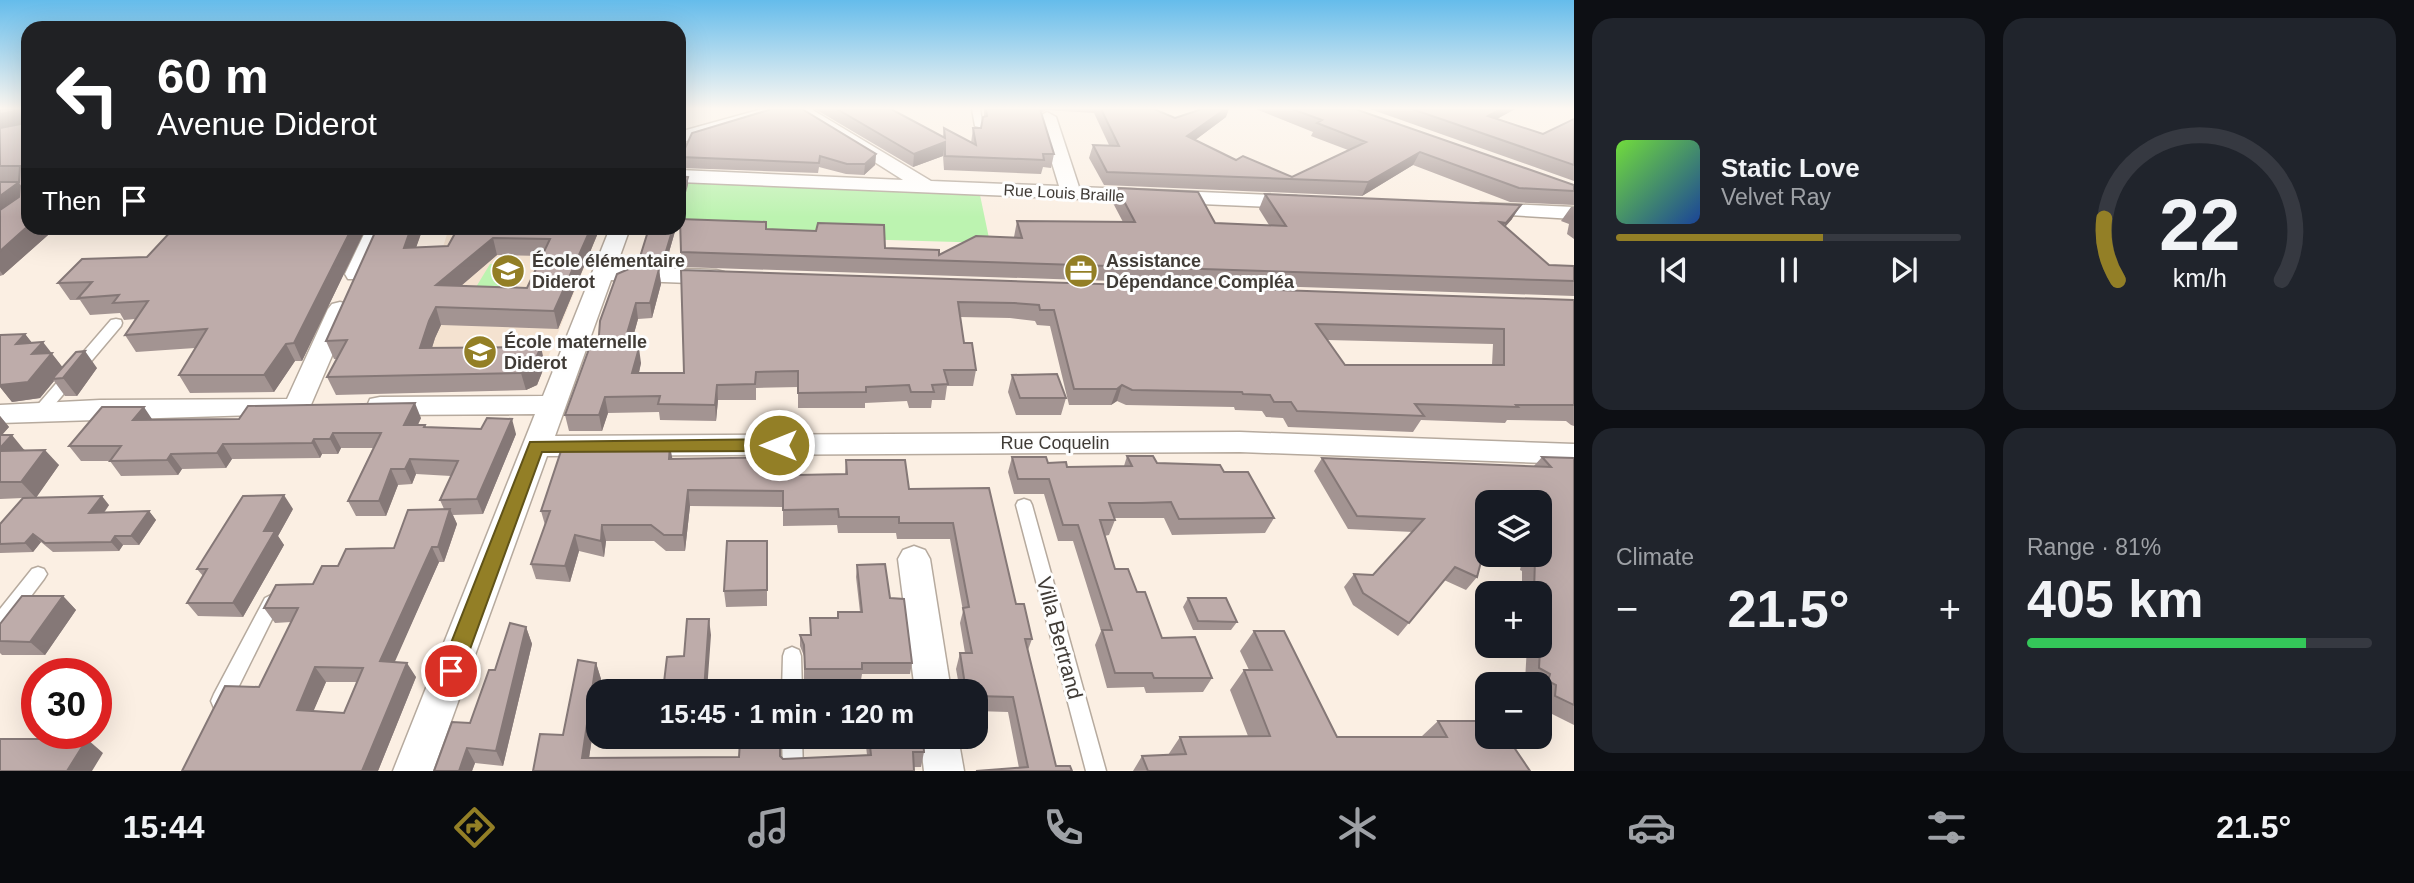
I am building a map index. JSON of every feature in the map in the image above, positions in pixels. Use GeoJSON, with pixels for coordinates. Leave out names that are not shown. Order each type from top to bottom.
{"type":"FeatureCollection","features":[{"type":"Feature","properties":{"kind":"street"},"geometry":{"type":"LineString","coordinates":[[857,145],[914,180],[929,186]]}},
{"type":"Feature","properties":{"kind":"street"},"geometry":{"type":"LineString","coordinates":[[1056,145],[1072,194]]}},
{"type":"Feature","properties":{"kind":"street","name":"Rue Louis Braille"},"geometry":{"type":"LineString","coordinates":[[686,176],[1309,202]]}},
{"type":"Feature","properties":{"kind":"street"},"geometry":{"type":"LineString","coordinates":[[1462,208],[1574,213]]}},
{"type":"Feature","properties":{"kind":"street"},"geometry":{"type":"LineString","coordinates":[[297,407],[374,235]]}},
{"type":"Feature","properties":{"kind":"street"},"geometry":{"type":"LineString","coordinates":[[413,771],[617,235]]}},
{"type":"Feature","properties":{"kind":"street"},"geometry":{"type":"LineString","coordinates":[[602,274],[740,278]]}},
{"type":"Feature","properties":{"kind":"street"},"geometry":{"type":"LineString","coordinates":[[352,406],[552,404]]}},
{"type":"Feature","properties":{"kind":"street"},"geometry":{"type":"LineString","coordinates":[[0,414],[324,407]]}},
{"type":"Feature","properties":{"kind":"street","name":"Rue Coquelin"},"geometry":{"type":"LineString","coordinates":[[536,446],[1240,442],[1574,454]]}},
{"type":"Feature","properties":{"kind":"street"},"geometry":{"type":"LineString","coordinates":[[915,559],[931,679]]}},
{"type":"Feature","properties":{"kind":"street"},"geometry":{"type":"LineString","coordinates":[[941,749],[944,771]]}},
{"type":"Feature","properties":{"kind":"lane"},"geometry":{"type":"LineString","coordinates":[[40,412],[116,323]]}},
{"type":"Feature","properties":{"kind":"lane","name":"Villa Bertrand"},"geometry":{"type":"LineString","coordinates":[[1024,505],[1096,771]]}},
{"type":"Feature","properties":{"kind":"lane"},"geometry":{"type":"LineString","coordinates":[[0,623],[38,574]]}},
{"type":"Feature","properties":{"kind":"lane"},"geometry":{"type":"LineString","coordinates":[[210,723],[271,603]]}},
{"type":"Feature","properties":{"kind":"lane"},"geometry":{"type":"LineString","coordinates":[[792,656],[792,679]]}},
{"type":"Feature","properties":{"kind":"lane"},"geometry":{"type":"LineString","coordinates":[[792,749],[793,771]]}},
{"type":"Feature","properties":{"kind":"shaded area"},"geometry":{"type":"Polygon","coordinates":[[[447,235],[597,235],[537,385],[526,390],[397,391],[447,235]]]}},
{"type":"Feature","properties":{"kind":"green space"},"geometry":{"type":"Polygon","coordinates":[[[686,182],[980,195],[990,243],[686,234],[686,182]]]}},
{"type":"Feature","properties":{"kind":"green space"},"geometry":{"type":"Polygon","coordinates":[[[490,264],[524,266],[506,298],[470,297],[490,264]]]}},
{"type":"Feature","properties":{"kind":"building"},"geometry":{"type":"Polygon","coordinates":[[[0,145],[21,145],[21,232],[0,251],[0,210],[19,197],[20,186],[18,183],[0,196],[0,182],[19,182],[20,166],[0,166],[0,145]]]}},
{"type":"Feature","properties":{"kind":"building"},"geometry":{"type":"Polygon","coordinates":[[[861,145],[876,154],[865,164],[847,164],[820,156],[819,163],[686,157],[686,146],[861,145]]]}},
{"type":"Feature","properties":{"kind":"building"},"geometry":{"type":"Polygon","coordinates":[[[899,145],[937,145],[914,154],[899,145]]]}},
{"type":"Feature","properties":{"kind":"building"},"geometry":{"type":"Polygon","coordinates":[[[945,145],[1051,145],[1054,154],[1043,154],[1044,160],[945,156],[945,145]]]}},
{"type":"Feature","properties":{"kind":"building"},"geometry":{"type":"Polygon","coordinates":[[[1093,145],[1205,145],[1236,160],[1243,156],[1292,177],[1360,145],[1459,145],[1574,185],[1574,191],[1519,188],[1420,152],[1368,182],[1107,172],[1093,145]]]}},
{"type":"Feature","properties":{"kind":"building"},"geometry":{"type":"Polygon","coordinates":[[[1516,145],[1574,145],[1574,165],[1516,145]]]}},
{"type":"Feature","properties":{"kind":"building"},"geometry":{"type":"Polygon","coordinates":[[[1117,188],[1198,192],[1215,223],[1286,226],[1265,194],[1521,205],[1506,223],[1500,222],[1549,265],[1574,266],[1574,281],[681,252],[680,235],[686,235],[686,219],[766,222],[766,229],[816,231],[818,223],[884,225],[885,248],[939,250],[939,255],[976,236],[1022,238],[1017,221],[1135,222],[1117,188]]]}},
{"type":"Feature","properties":{"kind":"building"},"geometry":{"type":"Polygon","coordinates":[[[167,235],[348,235],[294,343],[286,344],[264,375],[179,375],[207,329],[125,335],[148,301],[113,303],[119,295],[78,298],[92,282],[58,283],[82,259],[147,257],[167,235]]]}},
{"type":"Feature","properties":{"kind":"building"},"geometry":{"type":"Polygon","coordinates":[[[374,235],[409,235],[404,248],[448,246],[454,235],[588,235],[554,311],[436,307],[429,321],[420,348],[541,347],[532,367],[521,373],[327,377],[347,340],[326,341],[374,235]],[[493,238],[436,285],[527,288],[550,239],[493,238]]]}},
{"type":"Feature","properties":{"kind":"building"},"geometry":{"type":"Polygon","coordinates":[[[647,235],[671,235],[664,258],[640,257],[647,235]]]}},
{"type":"Feature","properties":{"kind":"building"},"geometry":{"type":"Polygon","coordinates":[[[631,268],[659,269],[650,303],[636,303],[623,347],[639,348],[632,373],[684,373],[681,270],[1574,300],[1574,405],[1516,405],[1518,407],[1415,404],[1424,416],[1297,411],[1291,402],[1274,402],[1270,395],[1242,392],[1132,390],[1122,385],[1117,389],[1074,389],[1054,310],[1040,310],[1039,305],[958,302],[964,343],[972,343],[976,370],[944,370],[948,384],[932,385],[934,392],[911,392],[909,385],[866,387],[866,392],[798,393],[798,371],[756,372],[755,384],[717,385],[715,405],[658,404],[660,396],[605,397],[599,415],[565,415],[589,349],[598,349],[600,321],[617,274],[631,268]],[[1316,324],[1345,365],[1504,365],[1504,329],[1316,324]]]}},
{"type":"Feature","properties":{"kind":"building"},"geometry":{"type":"Polygon","coordinates":[[[25,334],[16,344],[43,342],[32,354],[52,353],[28,382],[0,385],[0,335],[25,334]]]}},
{"type":"Feature","properties":{"kind":"building"},"geometry":{"type":"Polygon","coordinates":[[[85,351],[63,378],[52,379],[76,352],[85,351]]]}},
{"type":"Feature","properties":{"kind":"building"},"geometry":{"type":"Polygon","coordinates":[[[1057,374],[1066,398],[1020,398],[1012,375],[1057,374]]]}},
{"type":"Feature","properties":{"kind":"building"},"geometry":{"type":"Polygon","coordinates":[[[415,403],[404,425],[481,429],[487,418],[512,419],[477,499],[440,500],[458,461],[410,459],[405,469],[391,469],[379,501],[348,501],[381,433],[333,433],[330,439],[314,439],[312,443],[223,444],[217,453],[171,454],[167,460],[110,461],[121,446],[69,446],[102,407],[144,407],[133,420],[239,419],[248,406],[415,403]]]}},
{"type":"Feature","properties":{"kind":"building"},"geometry":{"type":"Polygon","coordinates":[[[0,435],[12,435],[0,448],[0,435]]]}},
{"type":"Feature","properties":{"kind":"building"},"geometry":{"type":"Polygon","coordinates":[[[576,442],[591,442],[589,446],[670,446],[669,459],[797,457],[798,475],[847,474],[846,460],[905,460],[909,489],[989,488],[1016,604],[1024,604],[1032,639],[1025,639],[1056,766],[1070,766],[1072,771],[976,771],[1028,767],[1013,697],[988,696],[988,679],[964,679],[960,653],[972,653],[963,608],[969,607],[953,523],[899,523],[899,517],[839,517],[838,509],[783,510],[783,491],[688,490],[683,535],[664,535],[651,525],[602,525],[601,541],[575,535],[565,566],[531,564],[550,511],[541,511],[561,451],[576,442]]]}},
{"type":"Feature","properties":{"kind":"building"},"geometry":{"type":"Polygon","coordinates":[[[45,450],[21,482],[0,482],[0,451],[45,450]]]}},
{"type":"Feature","properties":{"kind":"building"},"geometry":{"type":"Polygon","coordinates":[[[1127,456],[1153,456],[1157,463],[1220,465],[1224,472],[1248,472],[1274,518],[1179,519],[1171,502],[1109,503],[1115,520],[1100,520],[1115,569],[1128,569],[1137,592],[1145,592],[1162,638],[1195,637],[1212,678],[1154,678],[1152,673],[1115,673],[1102,630],[1112,630],[1078,525],[1063,525],[1049,479],[1018,479],[1012,457],[1046,457],[1048,463],[1066,462],[1067,467],[1132,466],[1127,456]]]}},
{"type":"Feature","properties":{"kind":"building"},"geometry":{"type":"Polygon","coordinates":[[[1542,457],[1574,458],[1574,705],[1555,696],[1556,685],[1552,683],[1552,672],[1539,668],[1540,658],[1552,658],[1552,581],[1534,581],[1535,567],[1552,567],[1552,490],[1475,490],[1475,567],[1480,567],[1477,577],[1455,567],[1409,623],[1363,593],[1354,574],[1373,575],[1424,519],[1357,516],[1322,458],[1551,467],[1542,457]]]}},
{"type":"Feature","properties":{"kind":"building"},"geometry":{"type":"Polygon","coordinates":[[[284,495],[264,531],[275,531],[233,603],[187,603],[207,569],[197,569],[243,496],[284,495]]]}},
{"type":"Feature","properties":{"kind":"building"},"geometry":{"type":"Polygon","coordinates":[[[102,496],[89,513],[149,511],[131,536],[115,536],[111,542],[45,543],[33,534],[25,543],[0,544],[0,524],[23,498],[102,496]]]}},
{"type":"Feature","properties":{"kind":"building"},"geometry":{"type":"Polygon","coordinates":[[[450,509],[438,547],[432,547],[380,661],[407,663],[362,771],[182,771],[225,686],[259,687],[298,608],[264,608],[276,585],[313,584],[322,566],[338,566],[346,549],[394,548],[408,510],[450,509]],[[315,667],[297,710],[344,713],[363,668],[315,667]]]}},
{"type":"Feature","properties":{"kind":"building"},"geometry":{"type":"Polygon","coordinates":[[[727,541],[767,541],[767,590],[724,591],[727,541]]]}},
{"type":"Feature","properties":{"kind":"building"},"geometry":{"type":"Polygon","coordinates":[[[885,564],[890,598],[904,599],[912,663],[862,663],[862,669],[805,669],[804,645],[800,635],[811,635],[810,618],[838,618],[838,612],[862,612],[857,565],[885,564]]]}},
{"type":"Feature","properties":{"kind":"building"},"geometry":{"type":"Polygon","coordinates":[[[22,596],[63,596],[30,642],[0,641],[0,624],[22,596]]]}},
{"type":"Feature","properties":{"kind":"building"},"geometry":{"type":"Polygon","coordinates":[[[1188,598],[1226,598],[1237,622],[1198,621],[1188,598]]]}},
{"type":"Feature","properties":{"kind":"building"},"geometry":{"type":"Polygon","coordinates":[[[687,619],[709,619],[705,679],[664,679],[667,657],[684,656],[687,619]]]}},
{"type":"Feature","properties":{"kind":"building"},"geometry":{"type":"Polygon","coordinates":[[[510,623],[526,627],[496,751],[467,748],[459,771],[434,771],[452,722],[470,723],[489,670],[495,670],[510,623]]]}},
{"type":"Feature","properties":{"kind":"building"},"geometry":{"type":"Polygon","coordinates":[[[1254,631],[1284,631],[1337,737],[1447,737],[1438,721],[1475,721],[1475,749],[1515,749],[1530,771],[1148,771],[1142,756],[1186,754],[1180,737],[1270,736],[1244,670],[1272,670],[1254,631]]]}},
{"type":"Feature","properties":{"kind":"building"},"geometry":{"type":"Polygon","coordinates":[[[578,660],[596,663],[594,679],[586,679],[586,731],[582,758],[739,757],[740,749],[780,749],[783,759],[871,755],[870,749],[924,749],[924,752],[913,752],[914,771],[533,771],[540,734],[563,735],[578,660]]]}},
{"type":"Feature","properties":{"kind":"building"},"geometry":{"type":"Polygon","coordinates":[[[0,739],[21,739],[21,749],[81,749],[67,771],[0,771],[0,739]]]}},
{"type":"Feature","properties":{"kind":"place","name":"École élémentaire Diderot"},"geometry":{"type":"Point","coordinates":[508,271]}},
{"type":"Feature","properties":{"kind":"place","name":"Assistance Dépendance Compléa"},"geometry":{"type":"Point","coordinates":[1081,271]}},
{"type":"Feature","properties":{"kind":"place","name":"École maternelle Diderot"},"geometry":{"type":"Point","coordinates":[480,352]}},
{"type":"Feature","properties":{"kind":"route"},"geometry":{"type":"LineString","coordinates":[[451,671],[536,446],[779,445]]}}]}
